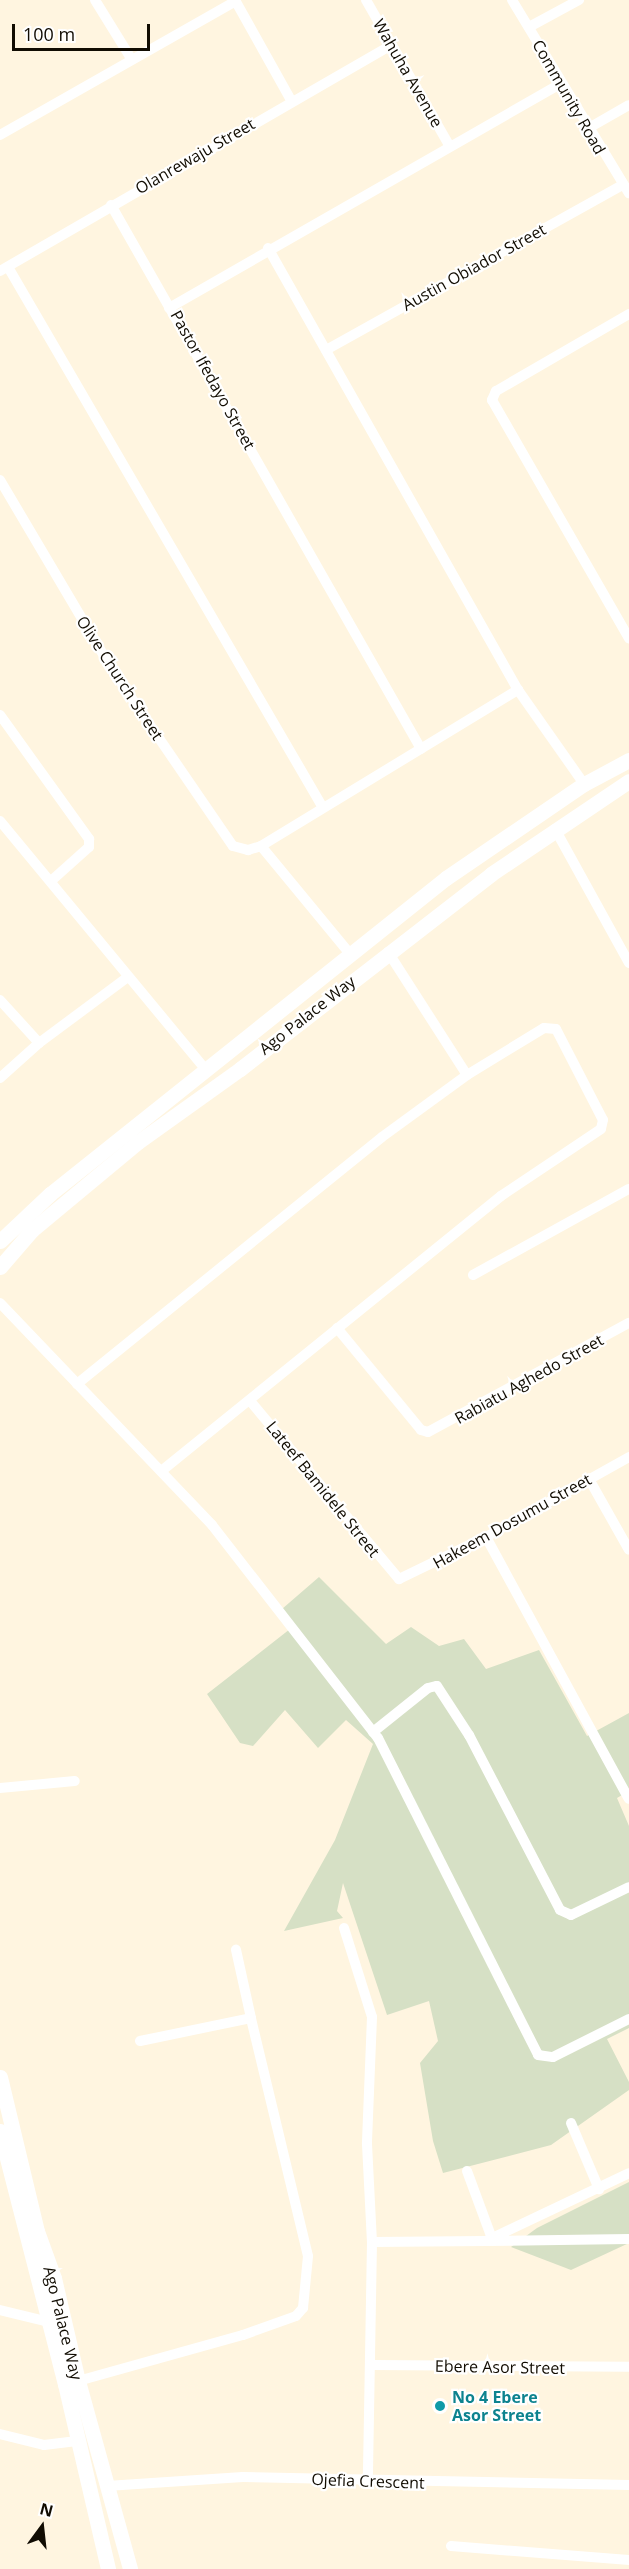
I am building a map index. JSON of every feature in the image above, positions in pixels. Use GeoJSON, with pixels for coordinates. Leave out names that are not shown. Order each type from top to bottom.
{"type":"FeatureCollection","features":[{"type":"Feature","properties":{"kind":"main road","name":"Ago Palace Way"},"geometry":{"type":"LineString","coordinates":[[1,1238],[50,1194],[453,873],[584,784],[629,760]]}},
{"type":"Feature","properties":{"kind":"main road","name":"Ago Palace Way"},"geometry":{"type":"LineString","coordinates":[[0,1267],[32,1230],[138,1142],[240,1069],[478,884],[555,829],[629,781]]}},
{"type":"Feature","properties":{"kind":"main road"},"geometry":{"type":"LineString","coordinates":[[470,861],[478,884]]}},
{"type":"Feature","properties":{"kind":"main road"},"geometry":{"type":"LineString","coordinates":[[453,873],[462,896]]}},
{"type":"Feature","properties":{"kind":"main road","name":"Ago Palace Way"},"geometry":{"type":"LineString","coordinates":[[0,2077],[78,2381],[130,2569]]}},
{"type":"Feature","properties":{"kind":"main road","name":"Ago Palace Way"},"geometry":{"type":"LineString","coordinates":[[0,2131],[49,2322],[108,2569]]}},
{"type":"Feature","properties":{"kind":"street"},"geometry":{"type":"LineString","coordinates":[[95,0],[132,60]]}},
{"type":"Feature","properties":{"kind":"street","name":"Wahuha Avenue"},"geometry":{"type":"LineString","coordinates":[[366,0],[449,145]]}},
{"type":"Feature","properties":{"kind":"street","name":"Community Road"},"geometry":{"type":"LineString","coordinates":[[512,0],[560,84],[625,189]]}},
{"type":"Feature","properties":{"kind":"street"},"geometry":{"type":"LineString","coordinates":[[529,27],[579,0]]}},
{"type":"Feature","properties":{"kind":"street"},"geometry":{"type":"LineString","coordinates":[[0,135],[236,1],[291,100]]}},
{"type":"Feature","properties":{"kind":"street","name":"Olanrewaju Street"},"geometry":{"type":"LineString","coordinates":[[4,269],[291,100],[392,45]]}},
{"type":"Feature","properties":{"kind":"street","name":"Pastor Ifedayo Street"},"geometry":{"type":"LineString","coordinates":[[421,749],[169,308],[268,248],[560,84]]}},
{"type":"Feature","properties":{"kind":"street"},"geometry":{"type":"LineString","coordinates":[[587,129],[629,105]]}},
{"type":"Feature","properties":{"kind":"street","name":"Austin Obiador Street"},"geometry":{"type":"LineString","coordinates":[[326,350],[625,189]]}},
{"type":"Feature","properties":{"kind":"street"},"geometry":{"type":"LineString","coordinates":[[111,206],[169,308]]}},
{"type":"Feature","properties":{"kind":"street"},"geometry":{"type":"LineString","coordinates":[[268,248],[518,690],[584,784]]}},
{"type":"Feature","properties":{"kind":"street"},"geometry":{"type":"LineString","coordinates":[[4,269],[322,806]]}},
{"type":"Feature","properties":{"kind":"street"},"geometry":{"type":"LineString","coordinates":[[629,314],[496,391],[492,400],[629,638]]}},
{"type":"Feature","properties":{"kind":"street","name":"Olive Church Street"},"geometry":{"type":"LineString","coordinates":[[0,480],[113,671],[223,834],[233,846],[248,849],[261,846]]}},
{"type":"Feature","properties":{"kind":"street"},"geometry":{"type":"LineString","coordinates":[[351,955],[261,846],[322,806],[518,690]]}},
{"type":"Feature","properties":{"kind":"street"},"geometry":{"type":"LineString","coordinates":[[0,715],[89,839],[88,847],[51,881]]}},
{"type":"Feature","properties":{"kind":"street"},"geometry":{"type":"LineString","coordinates":[[0,821],[207,1071]]}},
{"type":"Feature","properties":{"kind":"street"},"geometry":{"type":"LineString","coordinates":[[555,829],[629,963]]}},
{"type":"Feature","properties":{"kind":"street"},"geometry":{"type":"LineString","coordinates":[[388,952],[467,1075]]}},
{"type":"Feature","properties":{"kind":"street"},"geometry":{"type":"LineString","coordinates":[[0,1078],[39,1043],[128,977]]}},
{"type":"Feature","properties":{"kind":"street"},"geometry":{"type":"LineString","coordinates":[[0,1000],[39,1043]]}},
{"type":"Feature","properties":{"kind":"street"},"geometry":{"type":"LineString","coordinates":[[77,1384],[382,1137],[467,1075],[551,1026],[556,1029],[603,1120],[601,1129],[501,1196],[337,1328],[251,1402],[163,1470]]}},
{"type":"Feature","properties":{"kind":"street"},"geometry":{"type":"LineString","coordinates":[[473,1275],[629,1188]]}},
{"type":"Feature","properties":{"kind":"street"},"geometry":{"type":"LineString","coordinates":[[0,1303],[163,1470],[212,1525],[373,1731],[538,2055],[552,2057],[629,2019]]}},
{"type":"Feature","properties":{"kind":"street","name":"Rabiatu Aghedo Street"},"geometry":{"type":"LineString","coordinates":[[337,1328],[421,1431],[428,1432],[629,1323]]}},
{"type":"Feature","properties":{"kind":"street","name":"Lateef Bamidele Street"},"geometry":{"type":"LineString","coordinates":[[251,1402],[395,1576]]}},
{"type":"Feature","properties":{"kind":"street","name":"Hakeem Dosumu Street"},"geometry":{"type":"LineString","coordinates":[[395,1576],[405,1579],[486,1537],[629,1457]]}},
{"type":"Feature","properties":{"kind":"street"},"geometry":{"type":"LineString","coordinates":[[589,1479],[629,1550]]}},
{"type":"Feature","properties":{"kind":"street"},"geometry":{"type":"LineString","coordinates":[[486,1537],[629,1799]]}},
{"type":"Feature","properties":{"kind":"street"},"geometry":{"type":"LineString","coordinates":[[373,1731],[428,1688],[437,1686],[469,1735],[560,1910],[571,1915],[629,1887]]}},
{"type":"Feature","properties":{"kind":"street"},"geometry":{"type":"LineString","coordinates":[[0,1788],[75,1781]]}},
{"type":"Feature","properties":{"kind":"street"},"geometry":{"type":"LineString","coordinates":[[344,1928],[371,2007],[367,2144],[372,2242],[372,2365],[368,2482]]}},
{"type":"Feature","properties":{"kind":"street"},"geometry":{"type":"LineString","coordinates":[[78,2381],[243,2335],[296,2316],[303,2308],[308,2256],[236,1950]]}},
{"type":"Feature","properties":{"kind":"street"},"geometry":{"type":"LineString","coordinates":[[140,2041],[251,2018]]}},
{"type":"Feature","properties":{"kind":"street"},"geometry":{"type":"LineString","coordinates":[[571,2123],[599,2189]]}},
{"type":"Feature","properties":{"kind":"street"},"geometry":{"type":"LineString","coordinates":[[467,2171],[489,2239]]}},
{"type":"Feature","properties":{"kind":"street"},"geometry":{"type":"LineString","coordinates":[[489,2239],[629,2173]]}},
{"type":"Feature","properties":{"kind":"street"},"geometry":{"type":"LineString","coordinates":[[372,2242],[489,2239],[629,2240]]}},
{"type":"Feature","properties":{"kind":"street"},"geometry":{"type":"LineString","coordinates":[[0,2310],[49,2322]]}},
{"type":"Feature","properties":{"kind":"street","name":"Ebere Asor Street"},"geometry":{"type":"LineString","coordinates":[[372,2365],[629,2367]]}},
{"type":"Feature","properties":{"kind":"street"},"geometry":{"type":"LineString","coordinates":[[0,2434],[45,2445],[77,2441]]}},
{"type":"Feature","properties":{"kind":"street","name":"Ojefia Crescent"},"geometry":{"type":"LineString","coordinates":[[107,2486],[243,2477],[368,2482],[629,2485]]}},
{"type":"Feature","properties":{"kind":"street"},"geometry":{"type":"LineString","coordinates":[[451,2546],[629,2560]]}},
{"type":"Feature","properties":{"kind":"green space"},"geometry":{"type":"Polygon","coordinates":[[[319,1577],[386,1644],[411,1627],[439,1646],[464,1639],[486,1669],[539,1650],[587,1736],[629,1713],[629,1791],[617,1798],[629,1826],[629,2028],[607,2039],[629,2082],[629,2090],[551,2145],[443,2173],[433,2141],[420,2063],[438,2041],[429,2001],[387,2015],[343,1883],[337,1911],[343,1918],[284,1931],[335,1840],[373,1744],[346,1720],[318,1748],[285,1710],[253,1746],[240,1743],[207,1694],[290,1629],[282,1609],[319,1577]]]}},
{"type":"Feature","properties":{"kind":"green space"},"geometry":{"type":"Polygon","coordinates":[[[629,2182],[629,2243],[571,2270],[511,2247],[537,2228],[629,2182]]]}},
{"type":"Feature","properties":{"kind":"place","name":"No 4 Ebere Asor Street"},"geometry":{"type":"Point","coordinates":[440,2406]}}]}
